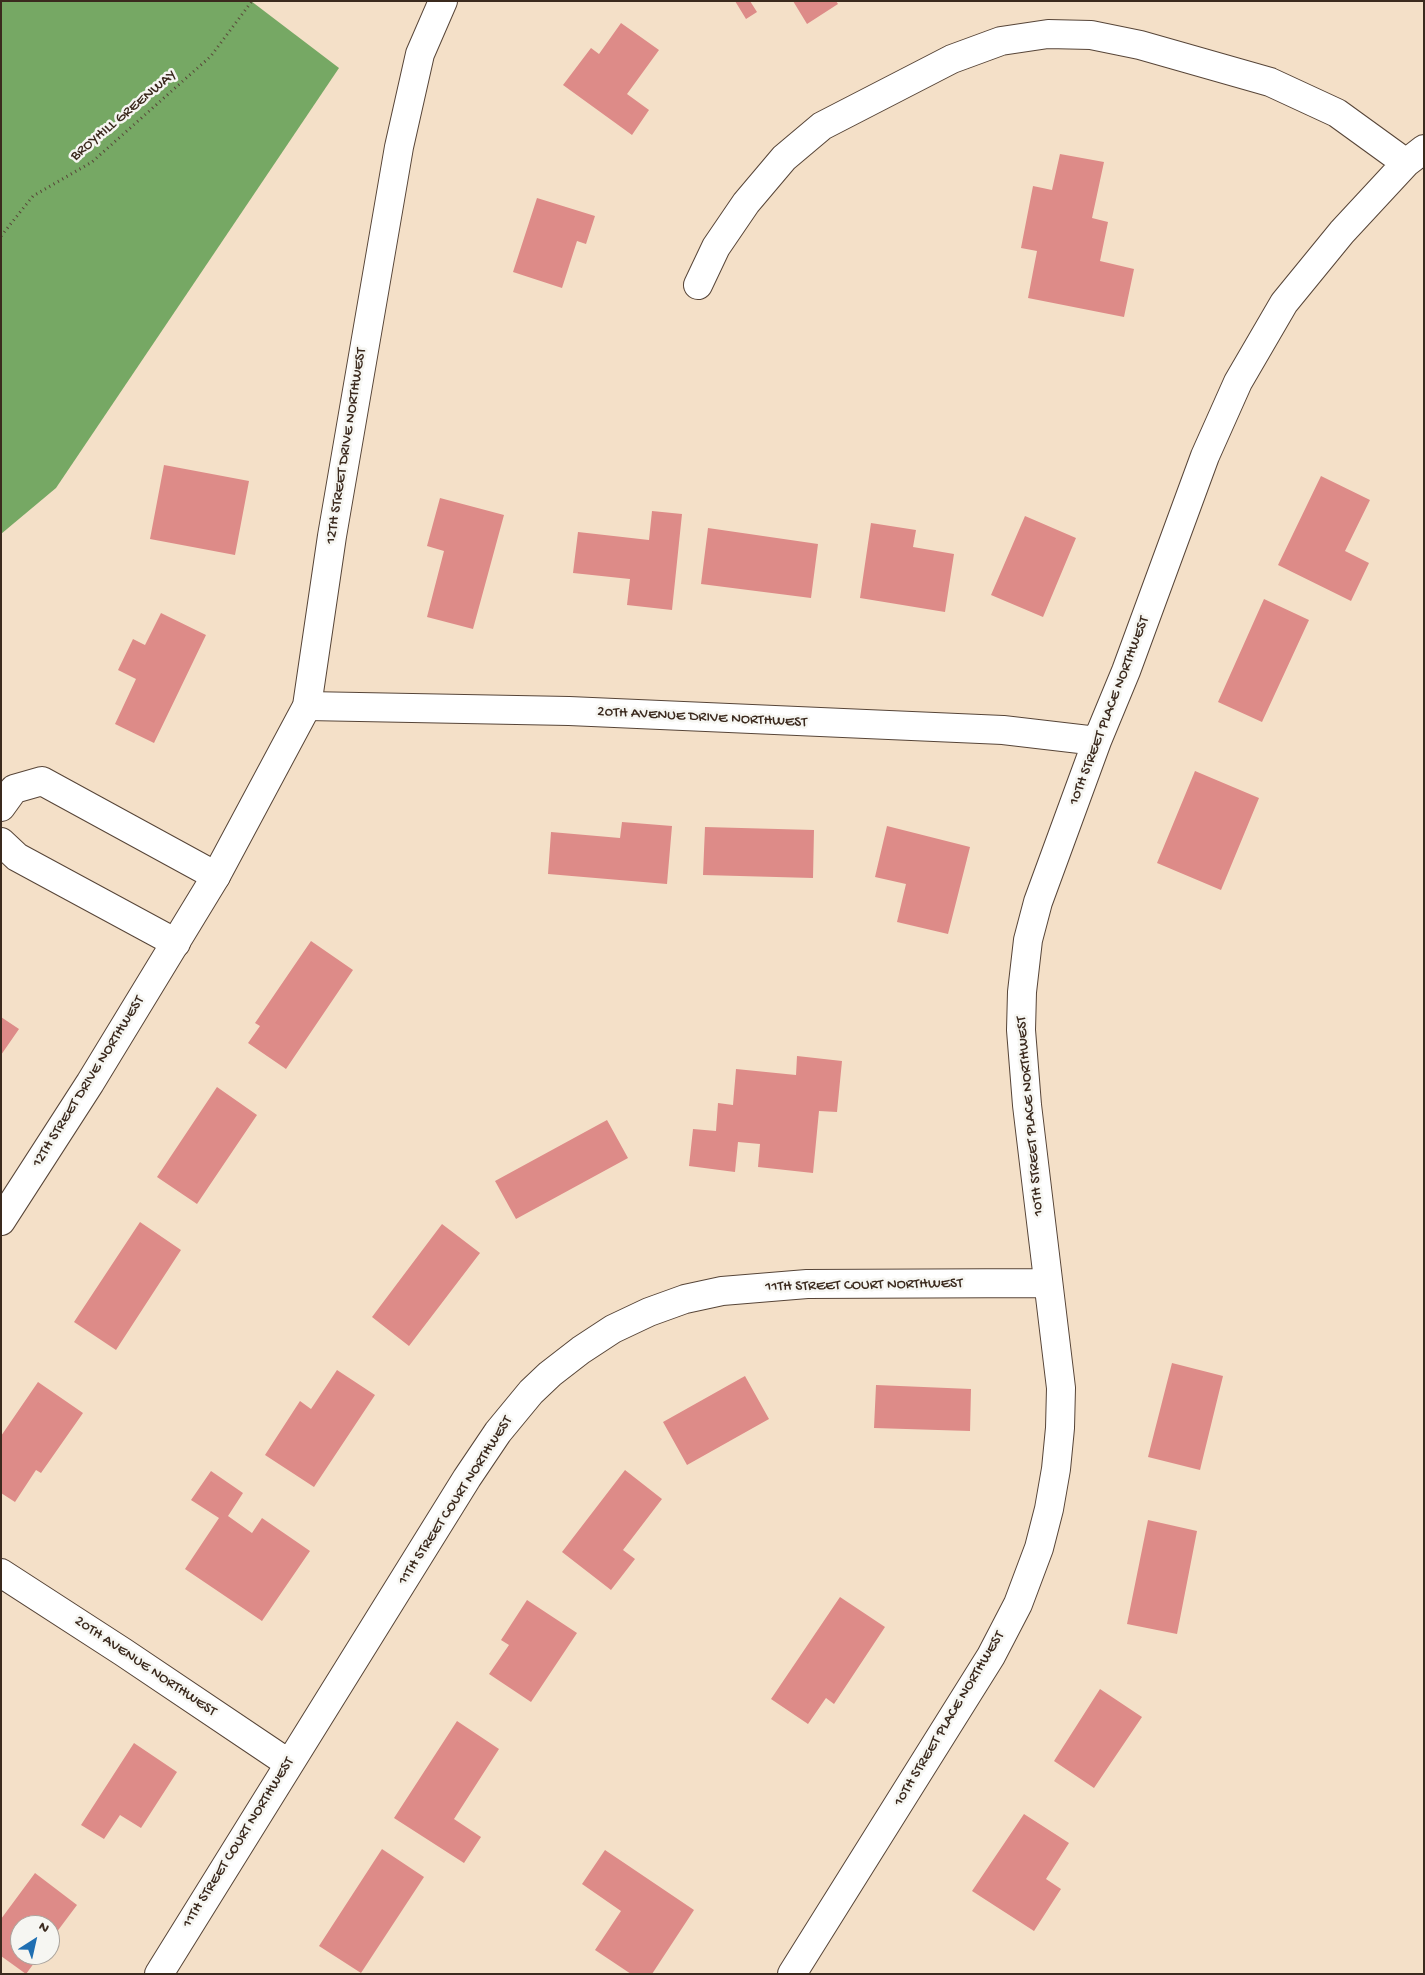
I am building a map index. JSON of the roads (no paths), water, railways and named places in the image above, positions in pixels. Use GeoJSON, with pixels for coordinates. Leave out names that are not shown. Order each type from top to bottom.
{"type":"FeatureCollection","features":[{"type":"Feature","properties":{"kind":"street","name":"12TH STREET DRIVE NORTHWEST"},"geometry":{"type":"LineString","coordinates":[[1,1221],[90,1083],[216,876],[307,706],[332,536],[398,147],[420,54],[443,1]]}},
{"type":"Feature","properties":{"kind":"street","name":"10TH STREET PLACE NORTHWEST"},"geometry":{"type":"LineString","coordinates":[[698,285],[716,247],[746,203],[784,158],[822,126],[952,58],[1001,41],[1048,34],[1091,35],[1140,45],[1270,82],[1336,113],[1415,156],[1342,232],[1284,303],[1238,382],[1205,456],[1038,902],[1028,940],[1022,992],[1021,1030],[1027,1105],[1061,1388],[1056,1469],[1049,1509],[1039,1548],[1018,1604],[991,1656],[792,1974]]}},
{"type":"Feature","properties":{"kind":"street","name":"20TH AVENUE DRIVE NORTHWEST"},"geometry":{"type":"LineString","coordinates":[[307,706],[569,711],[1003,730],[1097,741]]}},
{"type":"Feature","properties":{"kind":"street"},"geometry":{"type":"LineString","coordinates":[[1,807],[14,789],[42,781],[216,876]]}},
{"type":"Feature","properties":{"kind":"street"},"geometry":{"type":"LineString","coordinates":[[1,842],[17,857],[176,943]]}},
{"type":"Feature","properties":{"kind":"street","name":"11TH STREET COURT NORTHWEST"},"geometry":{"type":"LineString","coordinates":[[159,1974],[288,1763],[467,1478],[498,1432],[550,1374],[580,1350],[605,1334],[649,1312],[685,1299],[722,1292],[806,1284],[1048,1283]]}},
{"type":"Feature","properties":{"kind":"street","name":"20TH AVENUE NORTHWEST"},"geometry":{"type":"LineString","coordinates":[[1,1573],[288,1763]]}}]}
